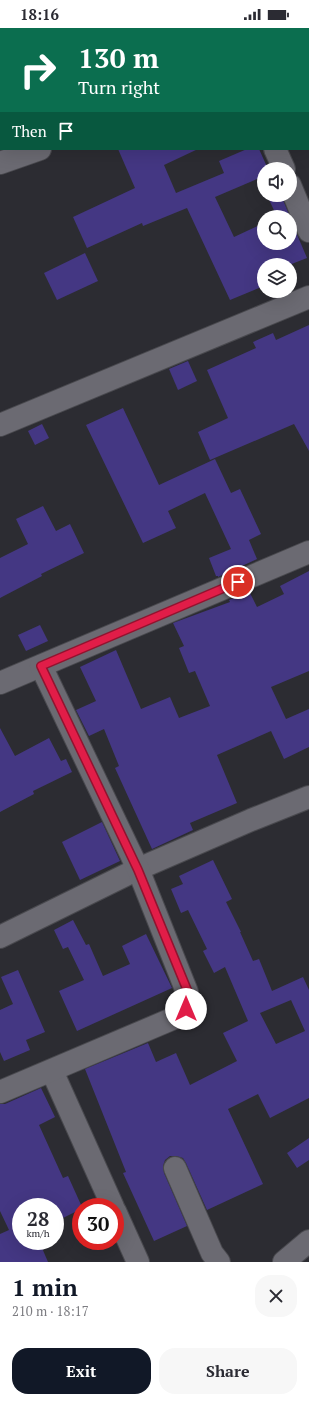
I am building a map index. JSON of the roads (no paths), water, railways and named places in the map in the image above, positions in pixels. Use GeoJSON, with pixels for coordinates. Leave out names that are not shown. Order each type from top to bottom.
{"type":"FeatureCollection","features":[{"type":"Feature","properties":{"kind":"street"},"geometry":{"type":"LineString","coordinates":[[0,163],[37,150]]}},
{"type":"Feature","properties":{"kind":"street"},"geometry":{"type":"LineString","coordinates":[[275,150],[281,162]]}},
{"type":"Feature","properties":{"kind":"street"},"geometry":{"type":"LineString","coordinates":[[297,201],[309,230]]}},
{"type":"Feature","properties":{"kind":"street"},"geometry":{"type":"LineString","coordinates":[[0,426],[309,297]]}},
{"type":"Feature","properties":{"kind":"street"},"geometry":{"type":"LineString","coordinates":[[0,683],[309,552]]}},
{"type":"Feature","properties":{"kind":"street"},"geometry":{"type":"LineString","coordinates":[[0,1092],[179,1016],[186,1009],[188,1002],[188,992],[138,870],[41,666]]}},
{"type":"Feature","properties":{"kind":"street"},"geometry":{"type":"LineString","coordinates":[[0,937],[138,870],[251,820],[309,797]]}},
{"type":"Feature","properties":{"kind":"street"},"geometry":{"type":"LineString","coordinates":[[52,1070],[109,1198]]}},
{"type":"Feature","properties":{"kind":"street"},"geometry":{"type":"LineString","coordinates":[[175,1168],[212,1253],[219,1262]]}},
{"type":"Feature","properties":{"kind":"street"},"geometry":{"type":"LineString","coordinates":[[124,1231],[138,1262]]}},
{"type":"Feature","properties":{"kind":"street"},"geometry":{"type":"LineString","coordinates":[[284,1262],[309,1241]]}}]}
